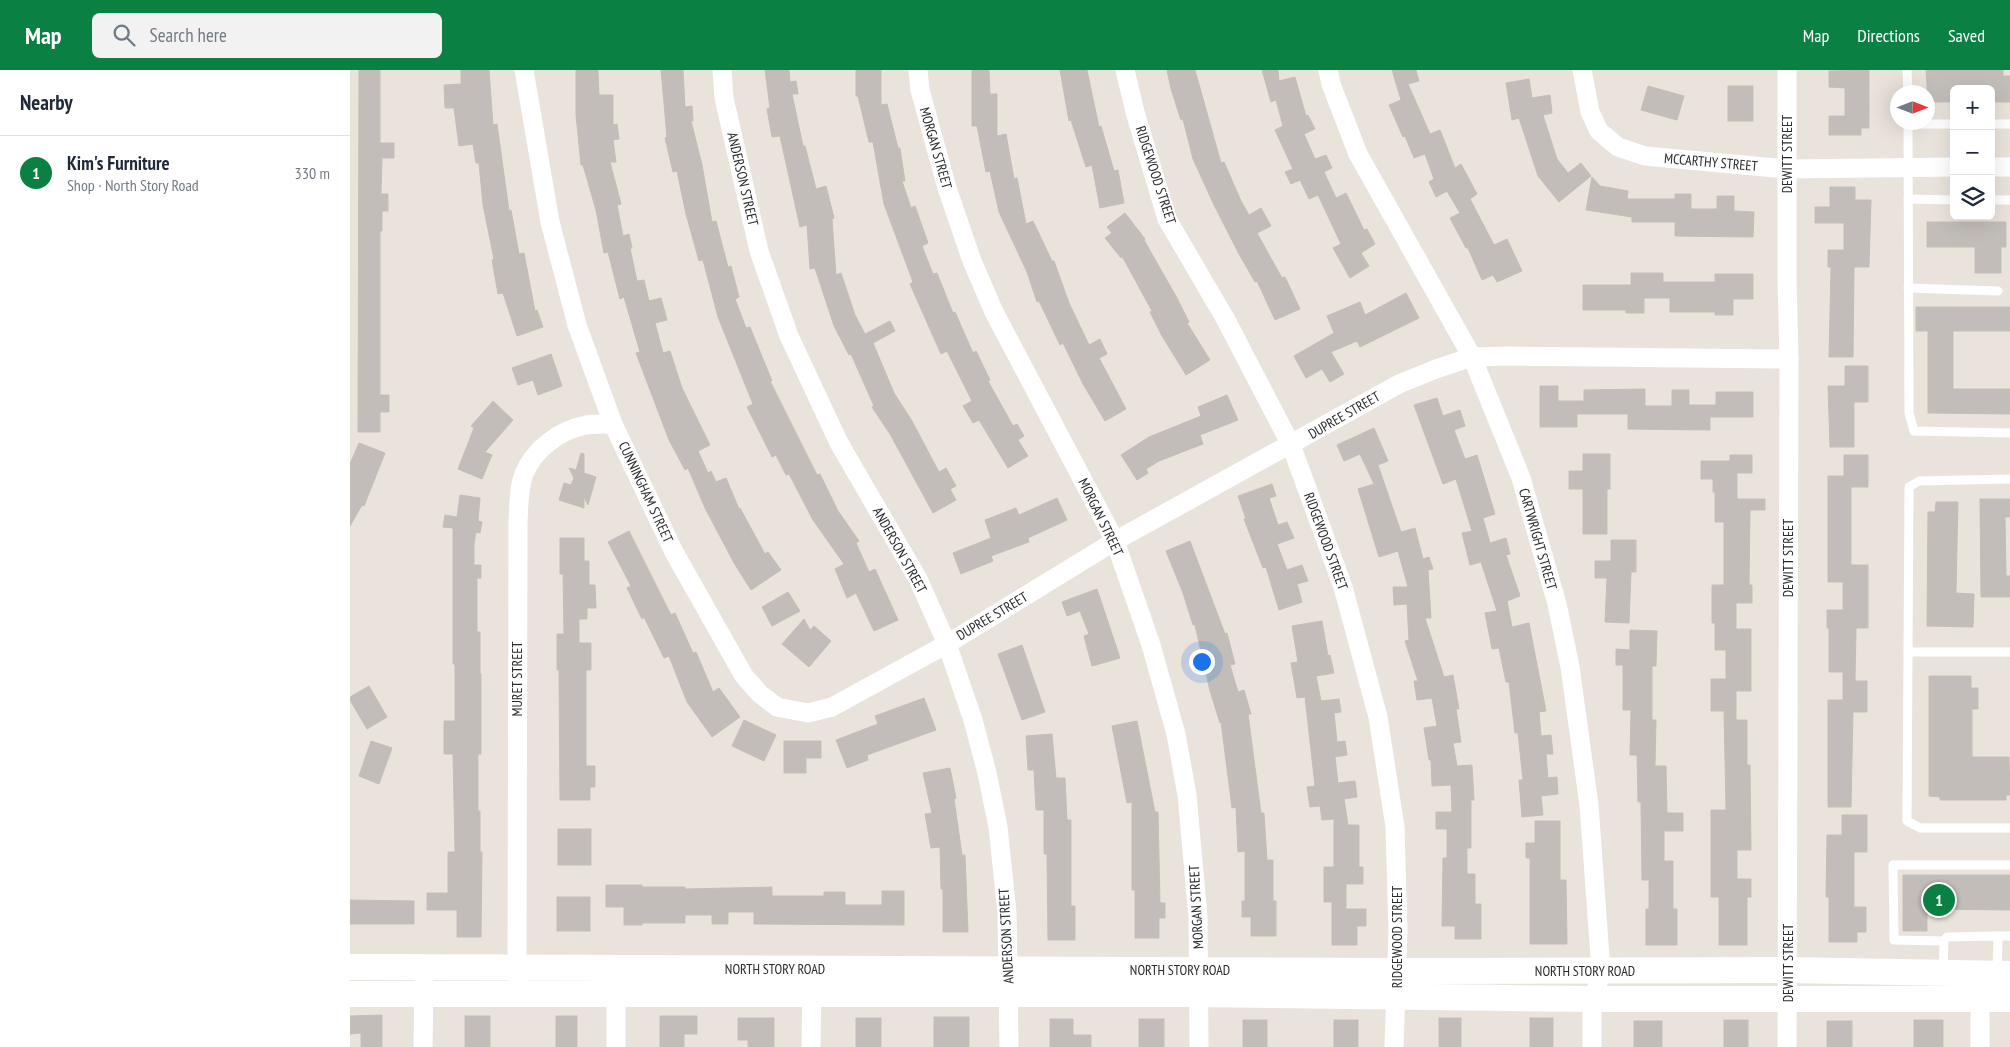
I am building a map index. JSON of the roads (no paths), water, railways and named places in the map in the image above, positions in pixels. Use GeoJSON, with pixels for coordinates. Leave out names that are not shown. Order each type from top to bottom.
{"type":"FeatureCollection","features":[{"type":"Feature","properties":{"kind":"main road","name":"NORTH STORY ROAD"},"geometry":{"type":"LineString","coordinates":[[350,967],[616,969],[812,981],[1009,982],[1198,982],[1397,971],[1787,970],[1943,987]]}},
{"type":"Feature","properties":{"kind":"main road","name":"NORTH STORY ROAD"},"geometry":{"type":"LineString","coordinates":[[350,994],[616,995],[812,981]]}},
{"type":"Feature","properties":{"kind":"main road","name":"NORTH STORY ROAD"},"geometry":{"type":"LineString","coordinates":[[1198,982],[1397,997],[1593,999],[1788,998],[1943,987],[1996,987]]}},
{"type":"Feature","properties":{"kind":"street","name":"CUNNINGHAM STREET"},"geometry":{"type":"LineString","coordinates":[[524,70],[550,222],[577,325],[613,424],[674,552],[744,676],[776,708],[808,713],[832,708],[947,644]]}},
{"type":"Feature","properties":{"kind":"street","name":"ANDERSON STREET"},"geometry":{"type":"LineString","coordinates":[[722,70],[724,98],[759,251],[789,336],[839,443],[918,579],[947,644],[974,720],[998,827],[1007,913],[1008,1047]]}},
{"type":"Feature","properties":{"kind":"street","name":"MORGAN STREET"},"geometry":{"type":"LineString","coordinates":[[918,70],[920,90],[947,188],[972,262],[994,312],[1116,542],[1151,645],[1176,734],[1187,795],[1198,917],[1198,1047]]}},
{"type":"Feature","properties":{"kind":"street","name":"RIDGEWOOD STREET"},"geometry":{"type":"LineString","coordinates":[[1125,70],[1167,218],[1226,320],[1291,445],[1343,586],[1378,717],[1395,827],[1398,932],[1394,1047]]}},
{"type":"Feature","properties":{"kind":"street","name":"CARTWRIGHT STREET"},"geometry":{"type":"LineString","coordinates":[[1328,70],[1331,84],[1358,154],[1472,357],[1521,478],[1557,604],[1567,649],[1589,805],[1601,971],[1593,999],[1592,1047]]}},
{"type":"Feature","properties":{"kind":"street","name":"MCCARTHY STREET"},"geometry":{"type":"LineString","coordinates":[[1582,70],[1590,112],[1599,131],[1605,139],[1618,147],[1645,156],[1787,169],[1950,167]]}},
{"type":"Feature","properties":{"kind":"street","name":"DEWITT STREET"},"geometry":{"type":"LineString","coordinates":[[1787,70],[1789,359],[1788,1047]]}},
{"type":"Feature","properties":{"kind":"street"},"geometry":{"type":"LineString","coordinates":[[1995,167],[2010,167]]}},
{"type":"Feature","properties":{"kind":"street","name":"DUPREE STREET"},"geometry":{"type":"LineString","coordinates":[[947,644],[1116,542],[1399,384],[1436,369],[1472,357],[1789,359]]}},
{"type":"Feature","properties":{"kind":"street","name":"MURET STREET"},"geometry":{"type":"LineString","coordinates":[[517,994],[518,524],[523,475],[532,459],[549,442],[567,431],[587,425],[613,424]]}},
{"type":"Feature","properties":{"kind":"street"},"geometry":{"type":"LineString","coordinates":[[423,1047],[425,968]]}},
{"type":"Feature","properties":{"kind":"street"},"geometry":{"type":"LineString","coordinates":[[616,969],[616,1047]]}},
{"type":"Feature","properties":{"kind":"street"},"geometry":{"type":"LineString","coordinates":[[811,1047],[812,981]]}},
{"type":"Feature","properties":{"kind":"street"},"geometry":{"type":"LineString","coordinates":[[1980,1047],[1996,987]]}},
{"type":"Feature","properties":{"kind":"lane"},"geometry":{"type":"LineString","coordinates":[[1908,70],[1908,85]]}},
{"type":"Feature","properties":{"kind":"lane"},"geometry":{"type":"LineString","coordinates":[[1935,124],[1950,124]]}},
{"type":"Feature","properties":{"kind":"lane"},"geometry":{"type":"LineString","coordinates":[[1995,124],[2010,124]]}},
{"type":"Feature","properties":{"kind":"lane"},"geometry":{"type":"LineString","coordinates":[[1908,130],[1908,413],[1914,431],[2010,433]]}},
{"type":"Feature","properties":{"kind":"lane"},"geometry":{"type":"LineString","coordinates":[[1908,200],[1950,200]]}},
{"type":"Feature","properties":{"kind":"lane"},"geometry":{"type":"LineString","coordinates":[[1995,200],[2010,200]]}},
{"type":"Feature","properties":{"kind":"lane"},"geometry":{"type":"LineString","coordinates":[[1908,288],[1998,291]]}},
{"type":"Feature","properties":{"kind":"lane"},"geometry":{"type":"LineString","coordinates":[[2010,479],[1919,481],[1909,487],[1907,821],[1920,828],[2010,828]]}},
{"type":"Feature","properties":{"kind":"lane"},"geometry":{"type":"LineString","coordinates":[[1908,652],[2010,652]]}},
{"type":"Feature","properties":{"kind":"lane"},"geometry":{"type":"LineString","coordinates":[[1944,941],[1894,940],[1893,865],[2010,865]]}},
{"type":"Feature","properties":{"kind":"lane"},"geometry":{"type":"LineString","coordinates":[[1996,936],[1998,941],[1996,987]]}},
{"type":"Feature","properties":{"kind":"lane"},"geometry":{"type":"LineString","coordinates":[[1943,987],[1944,941],[1947,937],[2010,936]]}},
{"type":"Feature","properties":{"kind":"place","name":"Kim's Furniture"},"geometry":{"type":"Point","coordinates":[1939,900]}}]}
